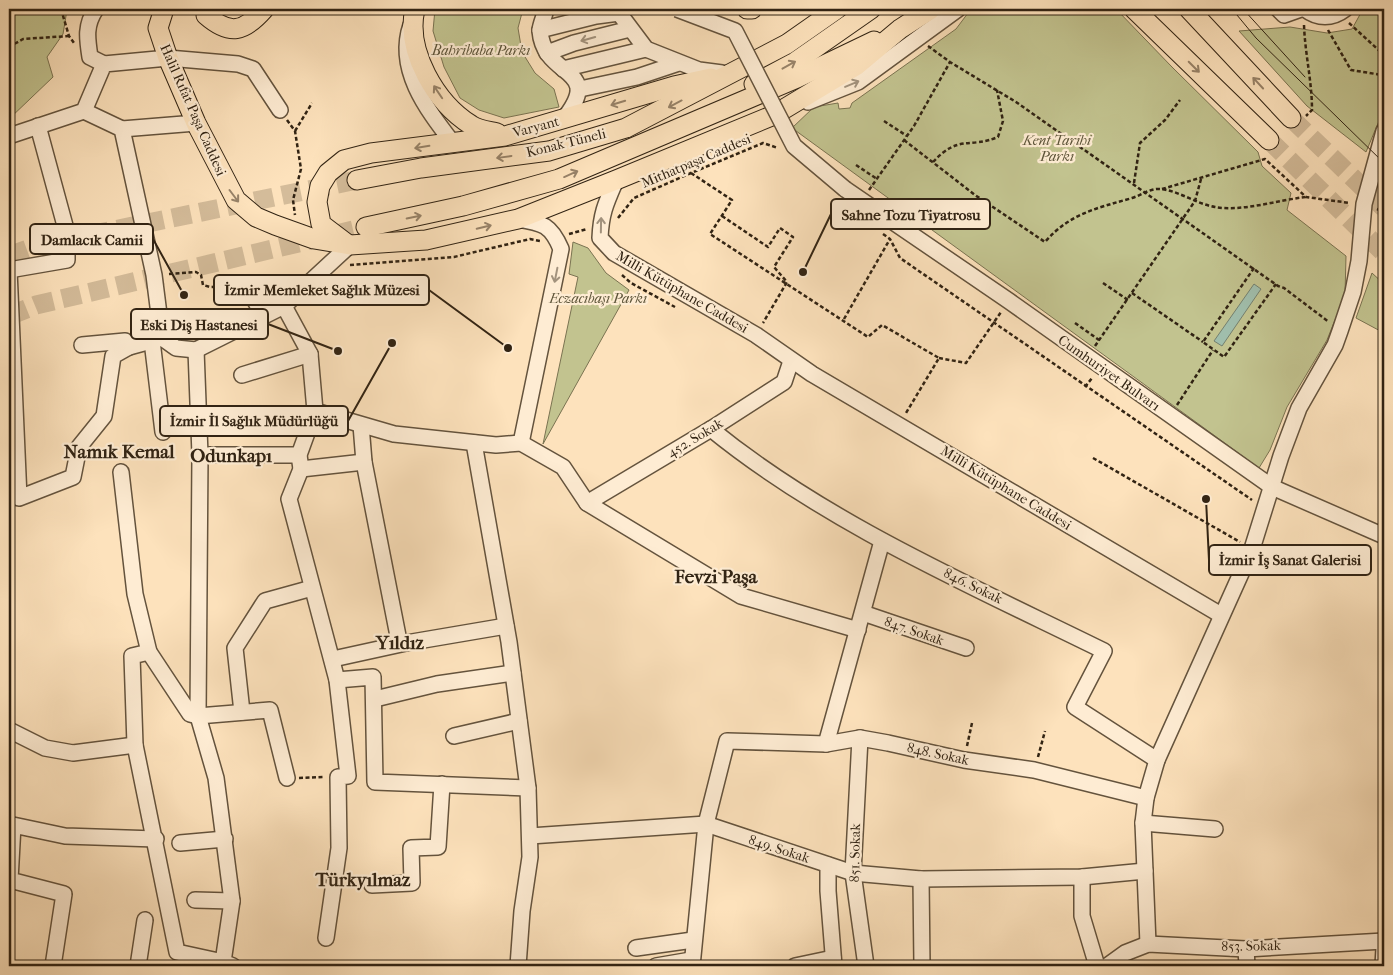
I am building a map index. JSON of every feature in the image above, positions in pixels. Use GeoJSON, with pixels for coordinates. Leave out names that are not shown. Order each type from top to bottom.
{"type":"FeatureCollection","features":[{"type":"Feature","properties":{"kind":"main road","name":"Halil Rıfat Paşa Caddesi"},"geometry":{"type":"LineString","coordinates":[[164,9],[159,17],[158,28],[168,58],[196,124],[236,200],[256,217],[314,239],[350,245],[426,240],[518,220],[774,115],[857,65],[900,29]]}},
{"type":"Feature","properties":{"kind":"main road"},"geometry":{"type":"LineString","coordinates":[[206,9],[206,16],[218,26],[230,30],[252,24],[264,9]]}},
{"type":"Feature","properties":{"kind":"main road"},"geometry":{"type":"LineString","coordinates":[[747,9],[752,9]]}},
{"type":"Feature","properties":{"kind":"main road"},"geometry":{"type":"LineString","coordinates":[[787,44],[817,9]]}},
{"type":"Feature","properties":{"kind":"main road"},"geometry":{"type":"LineString","coordinates":[[787,44],[837,9]]}},
{"type":"Feature","properties":{"kind":"main road"},"geometry":{"type":"LineString","coordinates":[[719,110],[740,92],[795,62],[871,9]]}},
{"type":"Feature","properties":{"kind":"main road"},"geometry":{"type":"LineString","coordinates":[[900,29],[931,9]]}},
{"type":"Feature","properties":{"kind":"main road"},"geometry":{"type":"LineString","coordinates":[[1134,9],[1160,33],[1270,146]]}},
{"type":"Feature","properties":{"kind":"main road"},"geometry":{"type":"LineString","coordinates":[[1143,9],[1160,33]]}},
{"type":"Feature","properties":{"kind":"main road"},"geometry":{"type":"LineString","coordinates":[[1188,9],[1298,118]]}},
{"type":"Feature","properties":{"kind":"main road","name":"Varyant"},"geometry":{"type":"LineString","coordinates":[[415,11],[413,35],[418,54],[436,91],[456,114],[473,126],[505,136],[674,86],[733,74]]}},
{"type":"Feature","properties":{"kind":"main road","name":"Konak Tüneli"},"geometry":{"type":"LineString","coordinates":[[366,227],[463,206],[559,179],[797,78],[900,29]]}},
{"type":"Feature","properties":{"kind":"main road","name":"Konak Tüneli"},"geometry":{"type":"LineString","coordinates":[[357,180],[420,168],[549,151],[626,128],[733,74],[787,44]]}},
{"type":"Feature","properties":{"kind":"main road"},"geometry":{"type":"LineString","coordinates":[[350,245],[321,224],[317,202],[320,186],[328,173],[344,160],[371,153],[505,136]]}},
{"type":"Feature","properties":{"kind":"street"},"geometry":{"type":"LineString","coordinates":[[96,9],[88,20],[86,33],[90,57],[104,64],[168,58],[238,64],[253,69],[282,112]]}},
{"type":"Feature","properties":{"kind":"street"},"geometry":{"type":"LineString","coordinates":[[546,9],[540,30],[548,54],[578,85],[576,103],[563,120]]}},
{"type":"Feature","properties":{"kind":"street","name":"Cumhuriyet Bulvarı"},"geometry":{"type":"LineString","coordinates":[[677,9],[735,31],[794,146],[845,189],[1009,301],[1272,487],[1384,536]]}},
{"type":"Feature","properties":{"kind":"street"},"geometry":{"type":"LineString","coordinates":[[774,115],[858,82],[958,9]]}},
{"type":"Feature","properties":{"kind":"street"},"geometry":{"type":"LineString","coordinates":[[1278,9],[1284,15],[1304,12],[1320,17],[1342,11]]}},
{"type":"Feature","properties":{"kind":"street"},"geometry":{"type":"LineString","coordinates":[[415,11],[406,39],[406,60],[417,91],[432,116],[452,142]]}},
{"type":"Feature","properties":{"kind":"street"},"geometry":{"type":"LineString","coordinates":[[540,30],[618,11],[646,49],[699,70],[733,74]]}},
{"type":"Feature","properties":{"kind":"street"},"geometry":{"type":"LineString","coordinates":[[548,54],[574,43],[630,29]]}},
{"type":"Feature","properties":{"kind":"street"},"geometry":{"type":"LineString","coordinates":[[563,69],[646,49]]}},
{"type":"Feature","properties":{"kind":"street"},"geometry":{"type":"LineString","coordinates":[[578,85],[672,60]]}},
{"type":"Feature","properties":{"kind":"street"},"geometry":{"type":"LineString","coordinates":[[84,111],[104,64]]}},
{"type":"Feature","properties":{"kind":"street"},"geometry":{"type":"LineString","coordinates":[[9,136],[84,111],[122,128],[196,124]]}},
{"type":"Feature","properties":{"kind":"street"},"geometry":{"type":"LineString","coordinates":[[38,126],[67,233],[67,260],[9,270],[19,498],[73,477],[79,447],[104,416],[113,356],[129,347],[157,340],[176,348],[196,350],[284,306],[350,245]]}},
{"type":"Feature","properties":{"kind":"street"},"geometry":{"type":"LineString","coordinates":[[122,128],[154,275],[163,432]]}},
{"type":"Feature","properties":{"kind":"street"},"geometry":{"type":"LineString","coordinates":[[1107,966],[1125,953],[1148,944],[1143,823],[1146,798],[1157,760],[1252,549],[1299,408],[1334,345],[1340,330],[1353,292],[1359,261],[1364,204],[1384,131]]}},
{"type":"Feature","properties":{"kind":"street"},"geometry":{"type":"LineString","coordinates":[[601,226],[601,214],[616,180]]}},
{"type":"Feature","properties":{"kind":"street"},"geometry":{"type":"LineString","coordinates":[[518,220],[538,222],[553,232],[561,249],[521,444]]}},
{"type":"Feature","properties":{"kind":"street","name":"Milli Kütüphane Caddesi"},"geometry":{"type":"LineString","coordinates":[[601,226],[600,238],[614,253],[756,335],[791,361]]}},
{"type":"Feature","properties":{"kind":"street"},"geometry":{"type":"LineString","coordinates":[[245,284],[264,316]]}},
{"type":"Feature","properties":{"kind":"street"},"geometry":{"type":"LineString","coordinates":[[284,306],[310,354],[315,411],[289,499],[333,659],[348,776],[338,777],[339,848],[326,938]]}},
{"type":"Feature","properties":{"kind":"street"},"geometry":{"type":"LineString","coordinates":[[82,345],[125,341],[129,347]]}},
{"type":"Feature","properties":{"kind":"street"},"geometry":{"type":"LineString","coordinates":[[149,652],[132,656],[135,745],[156,839],[177,952],[228,964],[232,900],[226,839],[216,778],[198,716],[200,455],[196,350]]}},
{"type":"Feature","properties":{"kind":"street"},"geometry":{"type":"LineString","coordinates":[[242,375],[310,354]]}},
{"type":"Feature","properties":{"kind":"street","name":"Millî Kütüphane Caddesi"},"geometry":{"type":"LineString","coordinates":[[791,361],[1221,615]]}},
{"type":"Feature","properties":{"kind":"street","name":"452. Sokak"},"geometry":{"type":"LineString","coordinates":[[587,503],[711,429],[784,382],[791,361]]}},
{"type":"Feature","properties":{"kind":"street"},"geometry":{"type":"LineString","coordinates":[[315,411],[394,434],[496,445],[521,444],[563,467],[587,503],[741,596],[858,630]]}},
{"type":"Feature","properties":{"kind":"street"},"geometry":{"type":"LineString","coordinates":[[361,425],[364,462],[399,641],[406,643]]}},
{"type":"Feature","properties":{"kind":"street","name":"846. Sokak"},"geometry":{"type":"LineString","coordinates":[[711,429],[746,458],[882,541],[1104,651],[1075,707],[1157,760]]}},
{"type":"Feature","properties":{"kind":"street"},"geometry":{"type":"LineString","coordinates":[[474,443],[506,626],[528,788],[530,857],[522,911],[518,966]]}},
{"type":"Feature","properties":{"kind":"street"},"geometry":{"type":"LineString","coordinates":[[200,455],[300,462],[364,462]]}},
{"type":"Feature","properties":{"kind":"street"},"geometry":{"type":"LineString","coordinates":[[122,472],[135,594],[149,652],[190,714],[198,716],[270,710],[287,778]]}},
{"type":"Feature","properties":{"kind":"street"},"geometry":{"type":"LineString","coordinates":[[826,744],[882,541]]}},
{"type":"Feature","properties":{"kind":"street"},"geometry":{"type":"LineString","coordinates":[[242,712],[235,648],[265,601],[312,588]]}},
{"type":"Feature","properties":{"kind":"street","name":"847. Sokak"},"geometry":{"type":"LineString","coordinates":[[863,613],[966,648]]}},
{"type":"Feature","properties":{"kind":"street"},"geometry":{"type":"LineString","coordinates":[[333,659],[406,643],[506,626]]}},
{"type":"Feature","properties":{"kind":"street"},"geometry":{"type":"LineString","coordinates":[[375,700],[436,684],[513,674]]}},
{"type":"Feature","properties":{"kind":"street"},"geometry":{"type":"LineString","coordinates":[[337,680],[373,677],[375,700],[375,782],[528,788]]}},
{"type":"Feature","properties":{"kind":"street"},"geometry":{"type":"LineString","coordinates":[[454,736],[519,721]]}},
{"type":"Feature","properties":{"kind":"street"},"geometry":{"type":"LineString","coordinates":[[9,730],[45,748],[73,753],[135,745]]}},
{"type":"Feature","properties":{"kind":"street","name":"848. Sokak"},"geometry":{"type":"LineString","coordinates":[[706,824],[727,741],[826,744],[860,738],[888,742],[964,760],[1034,770],[1146,798]]}},
{"type":"Feature","properties":{"kind":"street","name":"851. Sokak"},"geometry":{"type":"LineString","coordinates":[[860,738],[852,873],[866,966]]}},
{"type":"Feature","properties":{"kind":"street"},"geometry":{"type":"LineString","coordinates":[[372,886],[412,883],[411,848],[438,847],[442,784]]}},
{"type":"Feature","properties":{"kind":"street"},"geometry":{"type":"LineString","coordinates":[[1143,823],[1215,829]]}},
{"type":"Feature","properties":{"kind":"street"},"geometry":{"type":"LineString","coordinates":[[530,836],[706,824],[692,963],[656,966]]}},
{"type":"Feature","properties":{"kind":"street","name":"849. Sokak"},"geometry":{"type":"LineString","coordinates":[[706,824],[852,873],[921,879],[1082,877],[1145,871]]}},
{"type":"Feature","properties":{"kind":"street"},"geometry":{"type":"LineString","coordinates":[[53,966],[64,894],[10,880],[13,825],[65,836],[156,839]]}},
{"type":"Feature","properties":{"kind":"street"},"geometry":{"type":"LineString","coordinates":[[180,843],[226,839]]}},
{"type":"Feature","properties":{"kind":"street"},"geometry":{"type":"LineString","coordinates":[[795,966],[833,962],[828,865]]}},
{"type":"Feature","properties":{"kind":"street"},"geometry":{"type":"LineString","coordinates":[[1082,877],[1082,916],[1098,966]]}},
{"type":"Feature","properties":{"kind":"street"},"geometry":{"type":"LineString","coordinates":[[921,879],[922,966]]}},
{"type":"Feature","properties":{"kind":"street"},"geometry":{"type":"LineString","coordinates":[[828,891],[855,889]]}},
{"type":"Feature","properties":{"kind":"street"},"geometry":{"type":"LineString","coordinates":[[195,900],[232,900]]}},
{"type":"Feature","properties":{"kind":"street"},"geometry":{"type":"LineString","coordinates":[[138,966],[145,920]]}},
{"type":"Feature","properties":{"kind":"street"},"geometry":{"type":"LineString","coordinates":[[636,948],[693,940]]}},
{"type":"Feature","properties":{"kind":"street","name":"853. Sokak"},"geometry":{"type":"LineString","coordinates":[[1148,944],[1246,949],[1384,941]]}},
{"type":"Feature","properties":{"kind":"street"},"geometry":{"type":"LineString","coordinates":[[1383,966],[1384,948]]}},
{"type":"Feature","properties":{"kind":"street"},"geometry":{"type":"LineString","coordinates":[[1246,949],[1247,966]]}},
{"type":"Feature","properties":{"kind":"path"},"geometry":{"type":"LineString","coordinates":[[1342,11],[1384,56]]}},
{"type":"Feature","properties":{"kind":"path"},"geometry":{"type":"LineString","coordinates":[[1298,118],[1312,110],[1312,93],[1305,52],[1304,12]]}},
{"type":"Feature","properties":{"kind":"path"},"geometry":{"type":"LineString","coordinates":[[1320,17],[1352,70],[1382,75],[1384,71]]}},
{"type":"Feature","properties":{"kind":"path"},"geometry":{"type":"LineString","coordinates":[[9,47],[23,39],[69,36]]}},
{"type":"Feature","properties":{"kind":"path"},"geometry":{"type":"LineString","coordinates":[[919,39],[950,62],[997,89],[1134,183],[1144,192],[1340,330]]}},
{"type":"Feature","properties":{"kind":"path"},"geometry":{"type":"LineString","coordinates":[[861,200],[907,136],[950,62]]}},
{"type":"Feature","properties":{"kind":"path"},"geometry":{"type":"LineString","coordinates":[[933,162],[944,151],[961,142],[985,142],[998,137],[1004,120],[997,89]]}},
{"type":"Feature","properties":{"kind":"path"},"geometry":{"type":"LineString","coordinates":[[1134,183],[1140,143],[1165,120],[1180,100]]}},
{"type":"Feature","properties":{"kind":"path"},"geometry":{"type":"LineString","coordinates":[[295,132],[312,103]]}},
{"type":"Feature","properties":{"kind":"path"},"geometry":{"type":"LineString","coordinates":[[282,112],[295,132],[301,169],[293,200],[296,213],[294,221]]}},
{"type":"Feature","properties":{"kind":"path"},"geometry":{"type":"LineString","coordinates":[[884,121],[907,136]]}},
{"type":"Feature","properties":{"kind":"path"},"geometry":{"type":"LineString","coordinates":[[904,140],[975,195],[1046,242],[1057,228],[1077,216],[1135,197],[1144,192],[1265,160]]}},
{"type":"Feature","properties":{"kind":"path","name":"Mithatpaşa Caddesi"},"geometry":{"type":"LineString","coordinates":[[329,264],[374,264],[454,256],[530,239],[544,242],[615,222],[634,198],[763,143],[785,150]]}},
{"type":"Feature","properties":{"kind":"path"},"geometry":{"type":"LineString","coordinates":[[1265,160],[1270,146]]}},
{"type":"Feature","properties":{"kind":"path"},"geometry":{"type":"LineString","coordinates":[[1265,160],[1306,197]]}},
{"type":"Feature","properties":{"kind":"path"},"geometry":{"type":"LineString","coordinates":[[856,165],[877,179]]}},
{"type":"Feature","properties":{"kind":"path"},"geometry":{"type":"LineString","coordinates":[[691,173],[732,200],[710,234],[844,319],[868,337],[882,325],[940,358],[966,363],[1009,301]]}},
{"type":"Feature","properties":{"kind":"path"},"geometry":{"type":"LineString","coordinates":[[1087,358],[1196,201],[1202,178]]}},
{"type":"Feature","properties":{"kind":"path"},"geometry":{"type":"LineString","coordinates":[[1160,189],[1215,207],[1243,208],[1306,197],[1364,204]]}},
{"type":"Feature","properties":{"kind":"path"},"geometry":{"type":"LineString","coordinates":[[722,216],[768,247],[780,228],[793,237],[774,266],[787,282]]}},
{"type":"Feature","properties":{"kind":"path"},"geometry":{"type":"LineString","coordinates":[[844,319],[898,224]]}},
{"type":"Feature","properties":{"kind":"path"},"geometry":{"type":"LineString","coordinates":[[882,234],[890,239],[900,258],[1265,508]]}},
{"type":"Feature","properties":{"kind":"path"},"geometry":{"type":"LineString","coordinates":[[1203,342],[1254,268]]}},
{"type":"Feature","properties":{"kind":"path"},"geometry":{"type":"LineString","coordinates":[[154,275],[196,272],[201,275],[203,285],[210,287],[245,284]]}},
{"type":"Feature","properties":{"kind":"path"},"geometry":{"type":"LineString","coordinates":[[756,335],[787,282]]}},
{"type":"Feature","properties":{"kind":"path"},"geometry":{"type":"LineString","coordinates":[[1103,283],[1128,300]]}},
{"type":"Feature","properties":{"kind":"path"},"geometry":{"type":"LineString","coordinates":[[1132,293],[1224,357],[1276,284]]}},
{"type":"Feature","properties":{"kind":"path"},"geometry":{"type":"LineString","coordinates":[[1075,324],[1099,340]]}},
{"type":"Feature","properties":{"kind":"path"},"geometry":{"type":"LineString","coordinates":[[1170,416],[1213,350]]}},
{"type":"Feature","properties":{"kind":"path"},"geometry":{"type":"LineString","coordinates":[[899,424],[940,358]]}},
{"type":"Feature","properties":{"kind":"path"},"geometry":{"type":"LineString","coordinates":[[1093,458],[1252,549]]}},
{"type":"Feature","properties":{"kind":"path"},"geometry":{"type":"LineString","coordinates":[[964,760],[972,723]]}},
{"type":"Feature","properties":{"kind":"path"},"geometry":{"type":"LineString","coordinates":[[1034,770],[1045,731]]}},
{"type":"Feature","properties":{"kind":"path"},"geometry":{"type":"LineString","coordinates":[[287,778],[338,777]]}},
{"type":"Feature","properties":{"kind":"green space"},"geometry":{"type":"Polygon","coordinates":[[[9,9],[67,10],[63,34],[47,57],[53,77],[9,119],[9,9]]]}},
{"type":"Feature","properties":{"kind":"green space","name":"Bahribaba Parkı"},"geometry":{"type":"Polygon","coordinates":[[[435,9],[523,9],[518,28],[522,52],[535,73],[554,89],[559,107],[504,118],[479,110],[460,98],[444,67],[433,31],[435,9]]]}},
{"type":"Feature","properties":{"kind":"green space","name":"Kent Tarihi Parkı"},"geometry":{"type":"Polygon","coordinates":[[[971,9],[1116,9],[1258,152],[1262,166],[1291,193],[1287,210],[1346,256],[1345,295],[1327,340],[1287,407],[1270,450],[1259,468],[792,128],[814,107],[838,103],[839,109],[850,108],[852,103],[956,29],[971,9]]]}},
{"type":"Feature","properties":{"kind":"green space"},"geometry":{"type":"Polygon","coordinates":[[[1363,9],[1384,9],[1384,109],[1366,152],[1307,106],[1239,31],[1290,27],[1327,33],[1352,29],[1363,9]]]}},
{"type":"Feature","properties":{"kind":"green space","name":"Eczacıbaşı Parkı"},"geometry":{"type":"Polygon","coordinates":[[[573,242],[588,248],[606,273],[629,290],[543,444],[578,277],[569,274],[573,242]]]}},
{"type":"Feature","properties":{"kind":"green space"},"geometry":{"type":"Polygon","coordinates":[[[1372,273],[1384,284],[1384,333],[1356,318],[1372,273]]]}},
{"type":"Feature","properties":{"kind":"shaded area"},"geometry":{"type":"Polygon","coordinates":[[[1254,284],[1261,289],[1222,346],[1214,341],[1254,284]]]}},
{"type":"Feature","properties":{"kind":"tunnel"},"geometry":{"type":"LineString","coordinates":[[1291,118],[1384,208]]}},
{"type":"Feature","properties":{"kind":"tunnel"},"geometry":{"type":"LineString","coordinates":[[1269,140],[1384,253]]}},
{"type":"Feature","properties":{"kind":"tunnel"},"geometry":{"type":"LineString","coordinates":[[9,256],[36,246],[357,180]]}},
{"type":"Feature","properties":{"kind":"tunnel"},"geometry":{"type":"LineString","coordinates":[[9,316],[36,305],[366,227]]}},
{"type":"Feature","properties":{"kind":"tram line"},"geometry":{"type":"LineString","coordinates":[[1232,9],[1256,38],[1384,163]]}},
{"type":"Feature","properties":{"kind":"tram line"},"geometry":{"type":"LineString","coordinates":[[1243,9],[1305,77]]}},
{"type":"Feature","properties":{"kind":"place","name":"Sahne Tozu Tiyatrosu"},"geometry":{"type":"Point","coordinates":[803,272]}},
{"type":"Feature","properties":{"kind":"place","name":"Damlacık Camii"},"geometry":{"type":"Point","coordinates":[184,295]}},
{"type":"Feature","properties":{"kind":"place","name":"İzmir İl Sağlık Müdürlüğü"},"geometry":{"type":"Point","coordinates":[392,343]}},
{"type":"Feature","properties":{"kind":"place","name":"İzmir Memleket Sağlık Müzesi"},"geometry":{"type":"Point","coordinates":[508,348]}},
{"type":"Feature","properties":{"kind":"place","name":"Eski Diş Hastanesi"},"geometry":{"type":"Point","coordinates":[338,351]}},
{"type":"Feature","properties":{"kind":"place","name":"İzmir İş Sanat Galerisi"},"geometry":{"type":"Point","coordinates":[1206,499]}},
{"type":"Feature","properties":{"kind":"district","name":"Namık Kemal"},"geometry":{"type":"Point","coordinates":[119,452]}},
{"type":"Feature","properties":{"kind":"district","name":"Odunkapı"},"geometry":{"type":"Point","coordinates":[231,456]}},
{"type":"Feature","properties":{"kind":"district","name":"Fevzi Paşa"},"geometry":{"type":"Point","coordinates":[716,577]}},
{"type":"Feature","properties":{"kind":"district","name":"Yıldız"},"geometry":{"type":"Point","coordinates":[400,643]}},
{"type":"Feature","properties":{"kind":"district","name":"Türkyılmaz"},"geometry":{"type":"Point","coordinates":[363,880]}}]}
